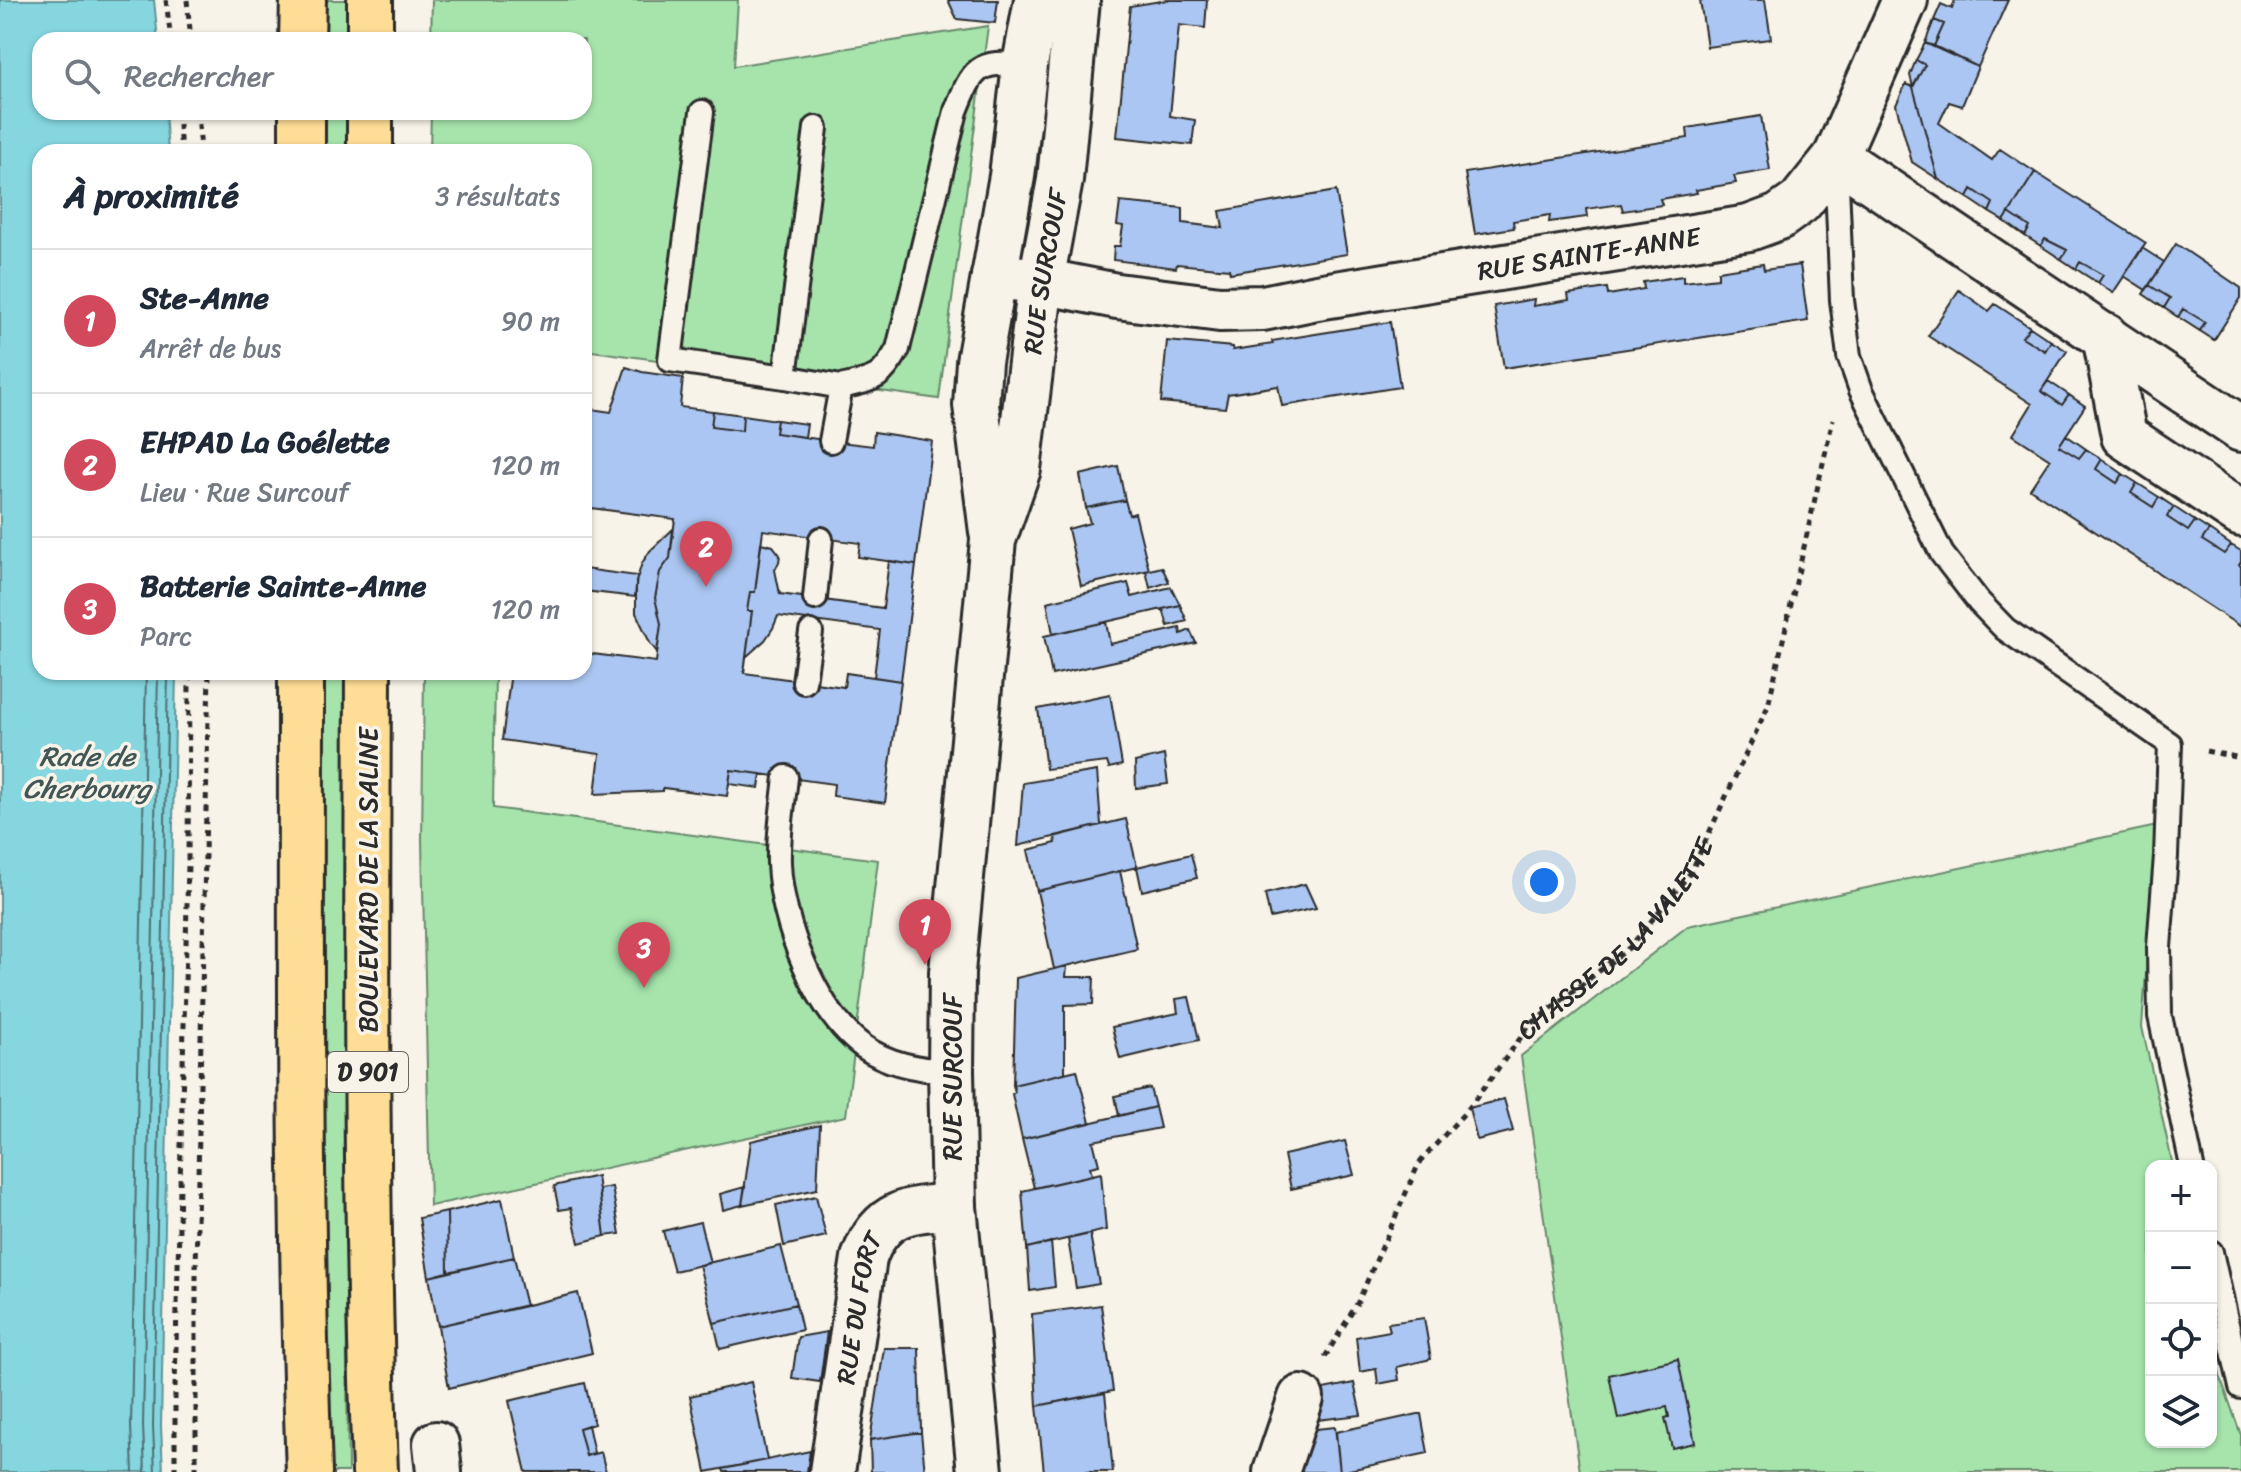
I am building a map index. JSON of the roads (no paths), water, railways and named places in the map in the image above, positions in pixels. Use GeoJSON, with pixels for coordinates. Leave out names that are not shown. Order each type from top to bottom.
{"type":"FeatureCollection","features":[{"type":"Feature","properties":{"kind":"main road"},"geometry":{"type":"LineString","coordinates":[[302,32],[303,0]]}},
{"type":"Feature","properties":{"kind":"main road"},"geometry":{"type":"LineString","coordinates":[[370,0],[370,32]]}},
{"type":"Feature","properties":{"kind":"main road"},"geometry":{"type":"LineString","coordinates":[[302,120],[302,144]]}},
{"type":"Feature","properties":{"kind":"main road"},"geometry":{"type":"LineString","coordinates":[[370,120],[370,144]]}},
{"type":"Feature","properties":{"kind":"main road","name":"D 901"},"geometry":{"type":"LineString","coordinates":[[301,680],[300,1032],[304,1348],[309,1472]]}},
{"type":"Feature","properties":{"kind":"main road","name":"BOULEVARD DE LA SALINE"},"geometry":{"type":"LineString","coordinates":[[368,680],[367,1030],[370,1330],[375,1472]]}},
{"type":"Feature","properties":{"kind":"street","name":"RUE SURCOUF"},"geometry":{"type":"LineString","coordinates":[[980,1472],[954,1207],[951,1071],[954,956],[993,540],[976,405],[979,362],[1012,176],[1025,65],[1037,0]]}},
{"type":"Feature","properties":{"kind":"street","name":"RUE SURCOUF"},"geometry":{"type":"LineString","coordinates":[[993,540],[1018,469],[1041,281],[1060,180],[1077,0]]}},
{"type":"Feature","properties":{"kind":"street","name":"RUE SAINTE-ANNE"},"geometry":{"type":"LineString","coordinates":[[994,276],[1220,309],[1263,308],[1749,228],[1779,217],[1800,202],[1836,157],[1905,0]]}},
{"type":"Feature","properties":{"kind":"street"},"geometry":{"type":"LineString","coordinates":[[1836,157],[2105,336],[2236,415]]}},
{"type":"Feature","properties":{"kind":"street"},"geometry":{"type":"LineString","coordinates":[[2105,336],[2124,436],[2241,514]]}},
{"type":"Feature","properties":{"kind":"street","name":"RUE DU FORT"},"geometry":{"type":"LineString","coordinates":[[832,1472],[864,1258],[869,1243],[889,1220],[916,1209],[954,1207]]}},
{"type":"Feature","properties":{"kind":"street"},"geometry":{"type":"LineString","coordinates":[[1276,1472],[1301,1398]]}},
{"type":"Feature","properties":{"kind":"lane"},"geometry":{"type":"LineString","coordinates":[[702,112],[670,360],[841,387],[876,378],[889,365],[898,349],[956,111],[968,79],[980,67],[1002,62],[1025,65]]}},
{"type":"Feature","properties":{"kind":"lane"},"geometry":{"type":"LineString","coordinates":[[785,377],[816,128]]}},
{"type":"Feature","properties":{"kind":"lane"},"geometry":{"type":"LineString","coordinates":[[1836,157],[1842,300],[1849,356],[1861,390],[1942,554],[1979,602],[2005,629],[2170,744],[2159,947],[2160,1016],[2191,1160]]}},
{"type":"Feature","properties":{"kind":"lane"},"geometry":{"type":"LineString","coordinates":[[831,441],[841,387]]}},
{"type":"Feature","properties":{"kind":"lane"},"geometry":{"type":"LineString","coordinates":[[815,598],[821,539]]}},
{"type":"Feature","properties":{"kind":"lane"},"geometry":{"type":"LineString","coordinates":[[804,682],[811,632]]}},
{"type":"Feature","properties":{"kind":"lane"},"geometry":{"type":"LineString","coordinates":[[786,777],[779,864],[788,922],[803,963],[828,1008],[844,1031],[866,1049],[924,1070],[951,1071]]}},
{"type":"Feature","properties":{"kind":"lane"},"geometry":{"type":"LineString","coordinates":[[2217,1279],[2241,1387]]}},
{"type":"Feature","properties":{"kind":"water","name":"Rade de Cherbourg"},"geometry":{"type":"Polygon","coordinates":[[[0,0],[154,0],[157,32],[32,32],[32,120],[166,120],[167,144],[32,144],[32,680],[176,680],[161,1426],[163,1472],[0,1472],[0,0]]]}},
{"type":"Feature","properties":{"kind":"place","name":"EHPAD La Goélette"},"geometry":{"type":"Point","coordinates":[706,587]}},
{"type":"Feature","properties":{"kind":"place","name":"Ste-Anne"},"geometry":{"type":"Point","coordinates":[925,965]}},
{"type":"Feature","properties":{"kind":"place","name":"Batterie Sainte-Anne"},"geometry":{"type":"Point","coordinates":[644,988]}}]}
